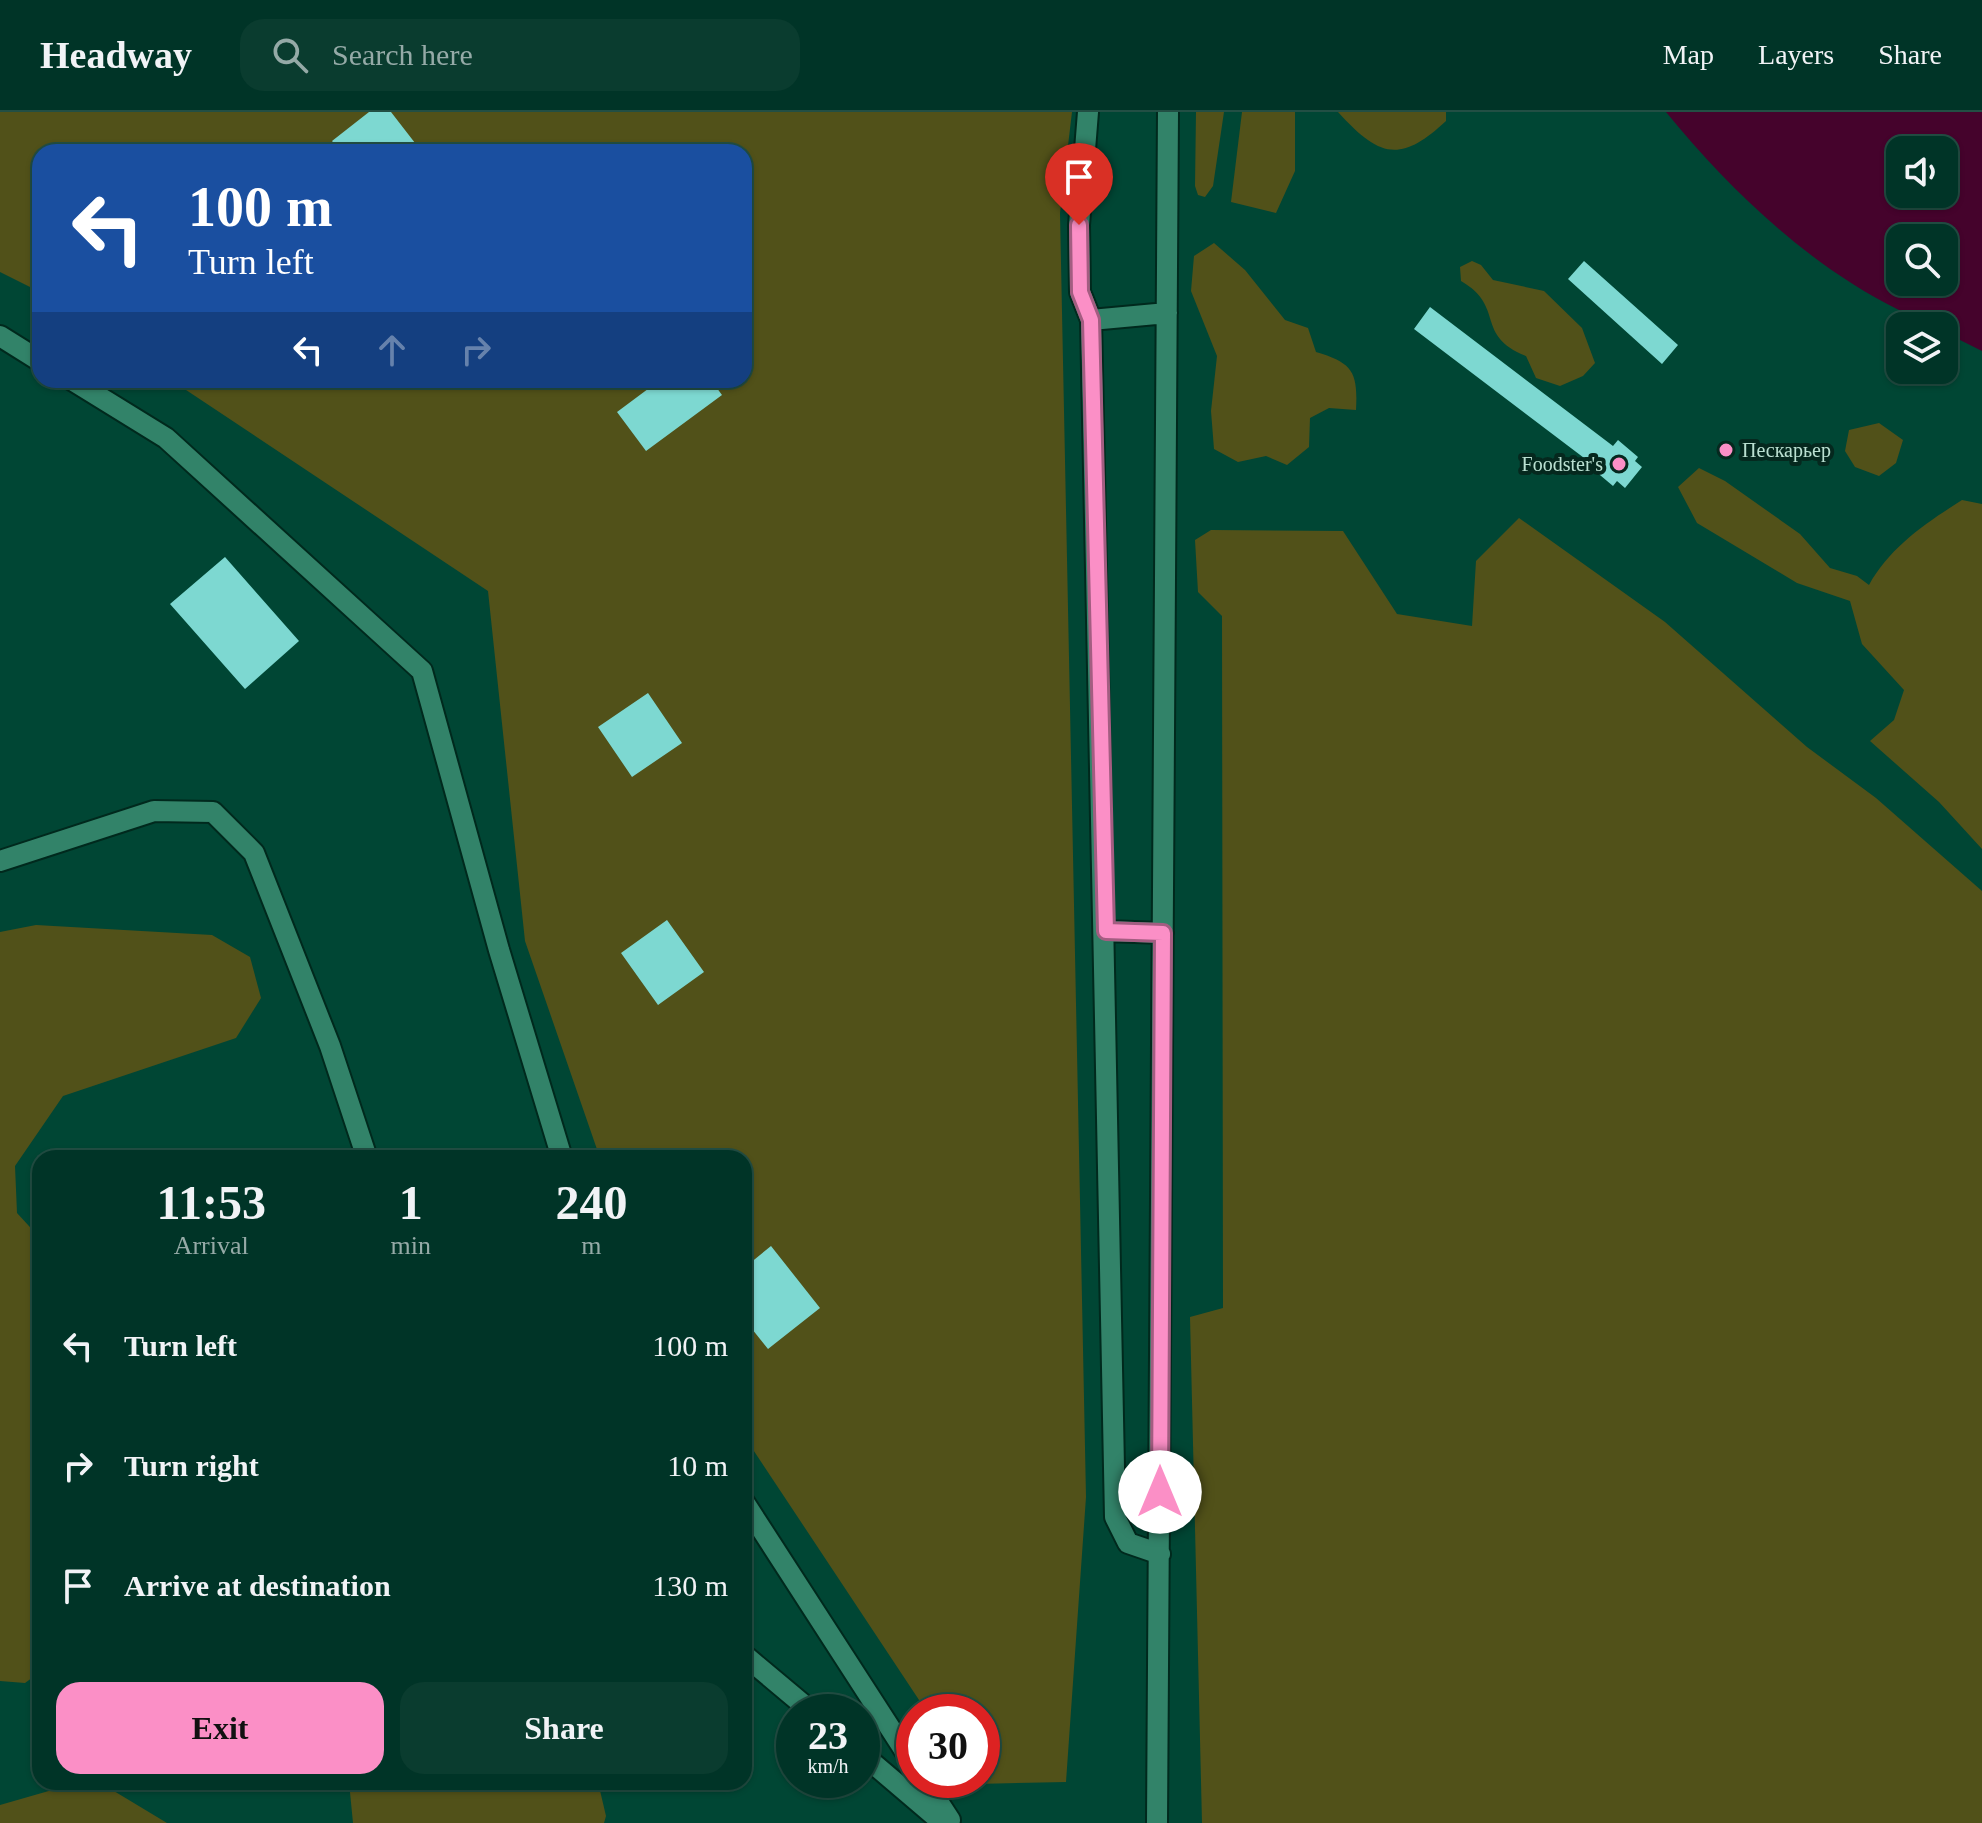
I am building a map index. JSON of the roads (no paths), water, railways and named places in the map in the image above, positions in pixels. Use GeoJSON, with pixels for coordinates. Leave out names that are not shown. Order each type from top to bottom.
{"type":"FeatureCollection","features":[{"type":"Feature","properties":{"kind":"street"},"geometry":{"type":"LineString","coordinates":[[1088,112],[1079,251],[1080,292],[1091,320],[1106,931],[1115,1517],[1128,1543],[1160,1554]]}},
{"type":"Feature","properties":{"kind":"street"},"geometry":{"type":"LineString","coordinates":[[1157,1823],[1169,504],[1168,112]]}},
{"type":"Feature","properties":{"kind":"street"},"geometry":{"type":"LineString","coordinates":[[1091,320],[1167,313]]}},
{"type":"Feature","properties":{"kind":"street"},"geometry":{"type":"LineString","coordinates":[[0,336],[32,356]]}},
{"type":"Feature","properties":{"kind":"street"},"geometry":{"type":"LineString","coordinates":[[85,388],[166,438],[422,671],[499,950],[560,1150]]}},
{"type":"Feature","properties":{"kind":"street"},"geometry":{"type":"LineString","coordinates":[[0,861],[154,811],[213,812],[254,853],[330,1046],[364,1150]]}},
{"type":"Feature","properties":{"kind":"street"},"geometry":{"type":"LineString","coordinates":[[1106,931],[1163,933]]}},
{"type":"Feature","properties":{"kind":"street"},"geometry":{"type":"LineString","coordinates":[[752,1514],[896,1737]]}},
{"type":"Feature","properties":{"kind":"street"},"geometry":{"type":"LineString","coordinates":[[752,1662],[791,1694]]}},
{"type":"Feature","properties":{"kind":"street"},"geometry":{"type":"LineString","coordinates":[[880,1769],[943,1823]]}},
{"type":"Feature","properties":{"kind":"street"},"geometry":{"type":"LineString","coordinates":[[936,1798],[952,1823]]}},
{"type":"Feature","properties":{"kind":"place","name":"Пескарьер"},"geometry":{"type":"Point","coordinates":[1726,450]}},
{"type":"Feature","properties":{"kind":"place","name":"Foodster's"},"geometry":{"type":"Point","coordinates":[1619,464]}}]}
